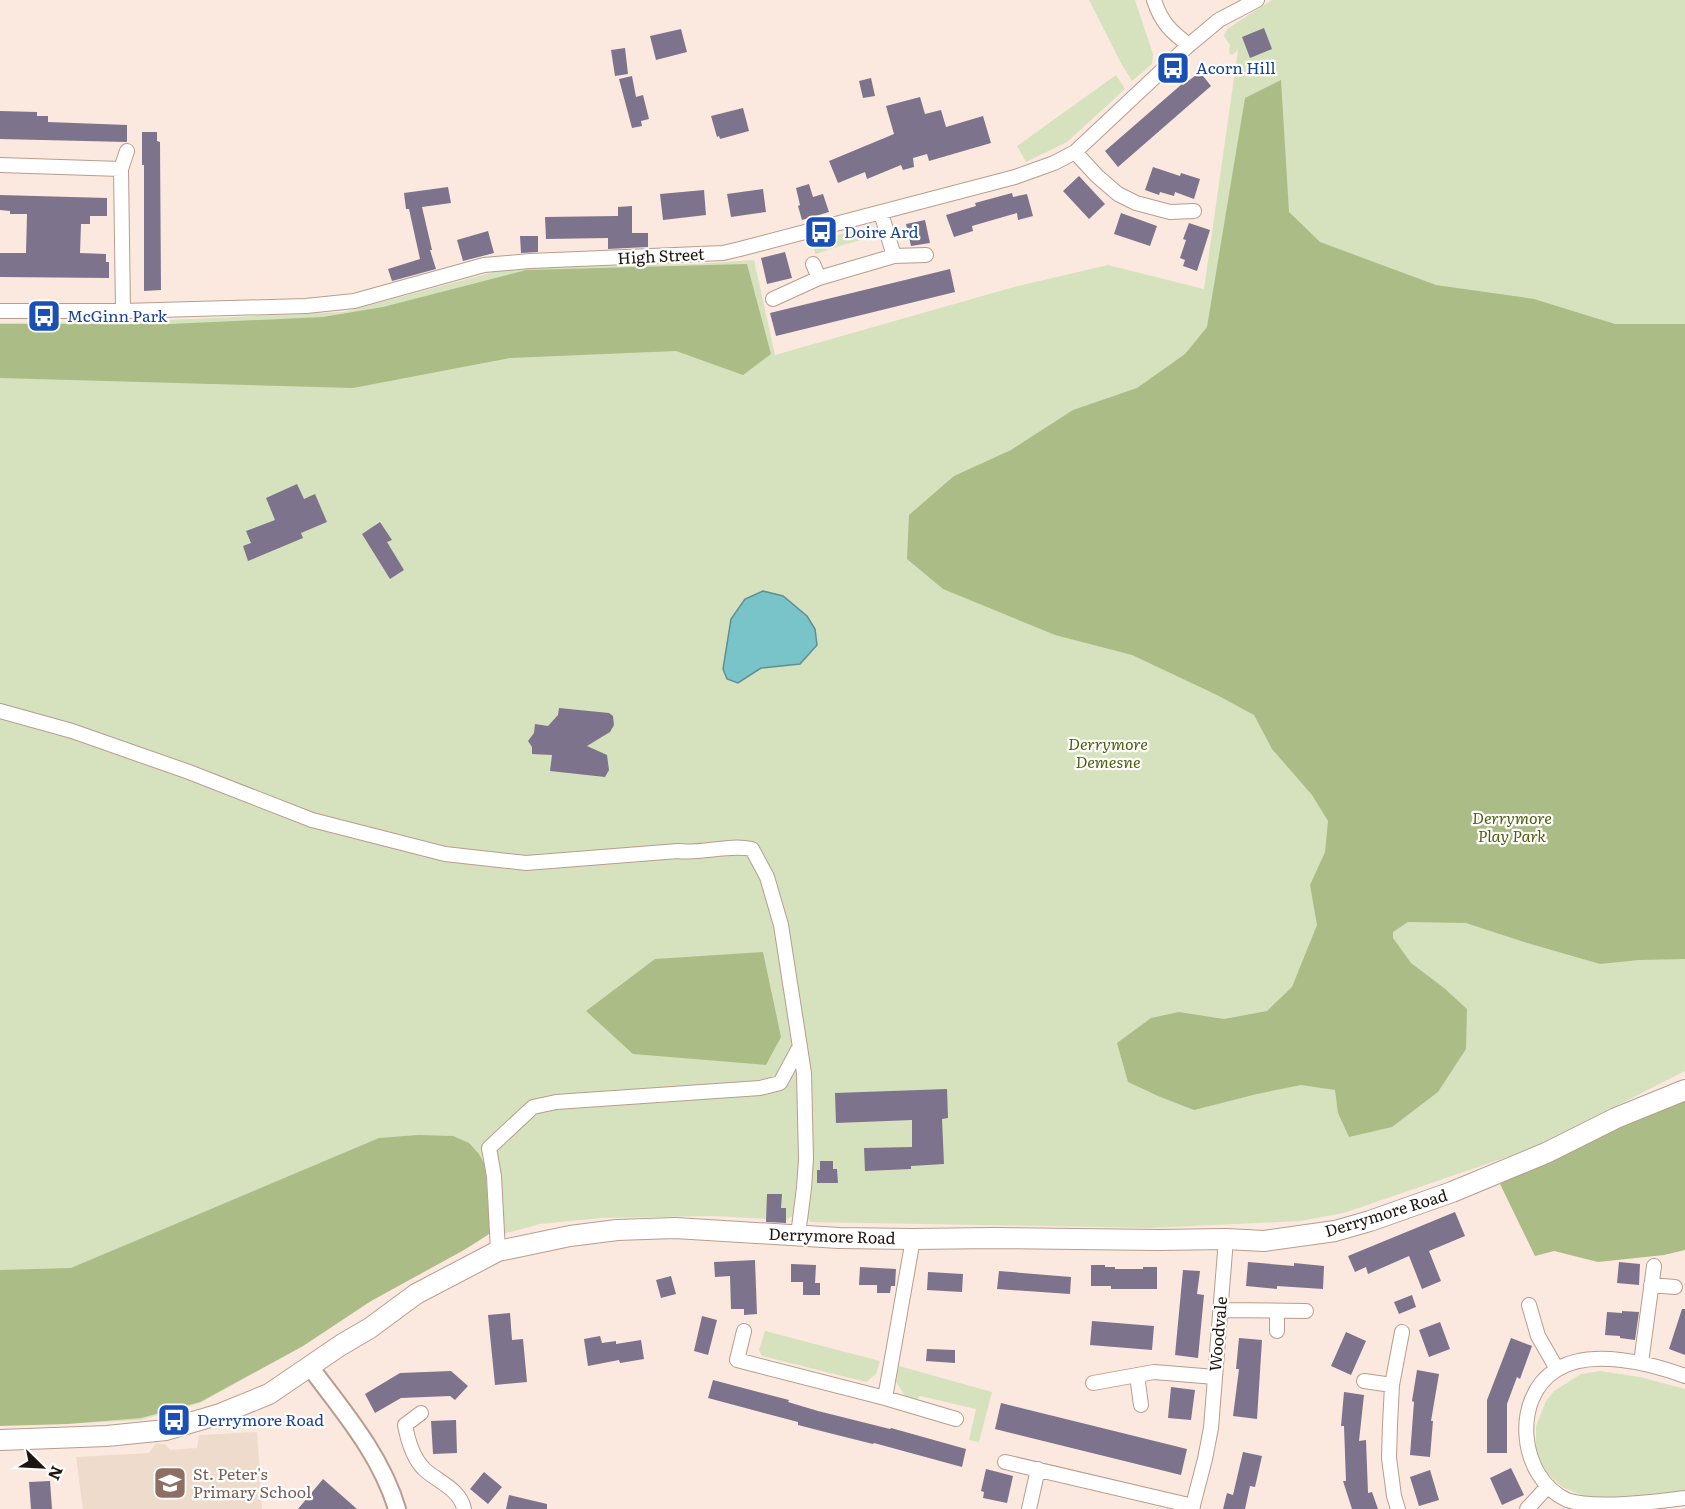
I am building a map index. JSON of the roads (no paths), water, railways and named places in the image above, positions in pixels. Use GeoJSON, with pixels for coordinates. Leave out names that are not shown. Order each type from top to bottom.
{"type":"FeatureCollection","features":[{"type":"Feature","properties":{"kind":"main road","name":"Derrymore Road"},"geometry":{"type":"LineString","coordinates":[[0,1440],[107,1436],[165,1430],[220,1414],[269,1394],[370,1328],[416,1294],[498,1251],[570,1236],[617,1230],[675,1228],[839,1238],[1264,1241],[1335,1231],[1370,1221],[1491,1177],[1616,1118],[1685,1090]]}},
{"type":"Feature","properties":{"kind":"street"},"geometry":{"type":"LineString","coordinates":[[1154,0],[1159,16],[1189,45]]}},
{"type":"Feature","properties":{"kind":"street","name":"High Street"},"geometry":{"type":"LineString","coordinates":[[0,311],[123,311],[306,306],[354,301],[484,265],[723,253],[1016,177],[1054,163],[1074,152],[1219,20],[1257,0]]}},
{"type":"Feature","properties":{"kind":"street"},"geometry":{"type":"LineString","coordinates":[[123,311],[121,168],[127,151]]}},
{"type":"Feature","properties":{"kind":"street"},"geometry":{"type":"LineString","coordinates":[[1074,152],[1097,177],[1118,194],[1136,203],[1170,212],[1194,211]]}},
{"type":"Feature","properties":{"kind":"street"},"geometry":{"type":"LineString","coordinates":[[0,165],[121,168]]}},
{"type":"Feature","properties":{"kind":"street"},"geometry":{"type":"LineString","coordinates":[[881,213],[894,256]]}},
{"type":"Feature","properties":{"kind":"street"},"geometry":{"type":"LineString","coordinates":[[773,299],[819,278],[894,256],[926,255]]}},
{"type":"Feature","properties":{"kind":"street"},"geometry":{"type":"LineString","coordinates":[[813,264],[819,278]]}},
{"type":"Feature","properties":{"kind":"street"},"geometry":{"type":"LineString","coordinates":[[0,711],[72,731],[168,764],[312,820],[445,854],[526,863],[742,847],[752,849],[767,877],[782,926],[804,1073],[806,1159],[798,1234]]}},
{"type":"Feature","properties":{"kind":"street"},"geometry":{"type":"LineString","coordinates":[[498,1251],[495,1176],[489,1148],[533,1107],[556,1102],[760,1088],[780,1083],[800,1047]]}},
{"type":"Feature","properties":{"kind":"street"},"geometry":{"type":"LineString","coordinates":[[885,1398],[913,1239]]}},
{"type":"Feature","properties":{"kind":"street","name":"Woodvale"},"geometry":{"type":"LineString","coordinates":[[1192,1507],[1211,1428],[1226,1239]]}},
{"type":"Feature","properties":{"kind":"street"},"geometry":{"type":"LineString","coordinates":[[1641,1363],[1654,1266]]}},
{"type":"Feature","properties":{"kind":"street"},"geometry":{"type":"LineString","coordinates":[[1651,1285],[1675,1287]]}},
{"type":"Feature","properties":{"kind":"street"},"geometry":{"type":"LineString","coordinates":[[1529,1305],[1538,1336],[1557,1369]]}},
{"type":"Feature","properties":{"kind":"street"},"geometry":{"type":"LineString","coordinates":[[1220,1310],[1306,1311]]}},
{"type":"Feature","properties":{"kind":"street"},"geometry":{"type":"LineString","coordinates":[[1277,1311],[1277,1331]]}},
{"type":"Feature","properties":{"kind":"street"},"geometry":{"type":"LineString","coordinates":[[744,1331],[737,1360],[885,1398],[956,1419]]}},
{"type":"Feature","properties":{"kind":"street"},"geometry":{"type":"LineString","coordinates":[[1398,1509],[1389,1458],[1392,1385],[1402,1332]]}},
{"type":"Feature","properties":{"kind":"street"},"geometry":{"type":"LineString","coordinates":[[1685,1376],[1641,1363],[1610,1359],[1578,1361],[1557,1369],[1543,1380],[1532,1397],[1527,1415],[1526,1435],[1529,1453],[1538,1473],[1548,1486],[1566,1500],[1583,1506],[1637,1504],[1685,1498]]}},
{"type":"Feature","properties":{"kind":"street"},"geometry":{"type":"LineString","coordinates":[[310,1367],[374,1455],[392,1492],[397,1509]]}},
{"type":"Feature","properties":{"kind":"street"},"geometry":{"type":"LineString","coordinates":[[1093,1383],[1154,1371],[1215,1377]]}},
{"type":"Feature","properties":{"kind":"street"},"geometry":{"type":"LineString","coordinates":[[1137,1375],[1141,1405]]}},
{"type":"Feature","properties":{"kind":"street"},"geometry":{"type":"LineString","coordinates":[[1364,1381],[1392,1385]]}},
{"type":"Feature","properties":{"kind":"street"},"geometry":{"type":"LineString","coordinates":[[421,1413],[405,1425],[414,1455],[423,1468],[458,1495],[464,1509]]}},
{"type":"Feature","properties":{"kind":"street"},"geometry":{"type":"LineString","coordinates":[[1005,1462],[1192,1507]]}},
{"type":"Feature","properties":{"kind":"street"},"geometry":{"type":"LineString","coordinates":[[1029,1509],[1038,1469]]}},
{"type":"Feature","properties":{"kind":"street"},"geometry":{"type":"LineString","coordinates":[[1527,1509],[1548,1486]]}},
{"type":"Feature","properties":{"kind":"water"},"geometry":{"type":"Polygon","coordinates":[[[763,591],[783,596],[807,616],[815,629],[817,645],[800,664],[761,668],[738,683],[727,679],[723,669],[731,619],[745,599],[763,591]]]}},
{"type":"Feature","properties":{"kind":"place","name":"Acorn Hill"},"geometry":{"type":"Point","coordinates":[1173,68]}},
{"type":"Feature","properties":{"kind":"place","name":"Doire Ard"},"geometry":{"type":"Point","coordinates":[821,232]}},
{"type":"Feature","properties":{"kind":"place","name":"McGinn Park"},"geometry":{"type":"Point","coordinates":[44,316]}},
{"type":"Feature","properties":{"kind":"place","name":"Derrymore Road"},"geometry":{"type":"Point","coordinates":[174,1420]}},
{"type":"Feature","properties":{"kind":"place","name":"St. Peter's Primary School"},"geometry":{"type":"Point","coordinates":[170,1483]}},
{"type":"Feature","properties":{"kind":"park label","name":"Derrymore Demesne"},"geometry":{"type":"Point","coordinates":[1108,753]}},
{"type":"Feature","properties":{"kind":"park label","name":"Derrymore Play Park"},"geometry":{"type":"Point","coordinates":[1512,827]}}]}
